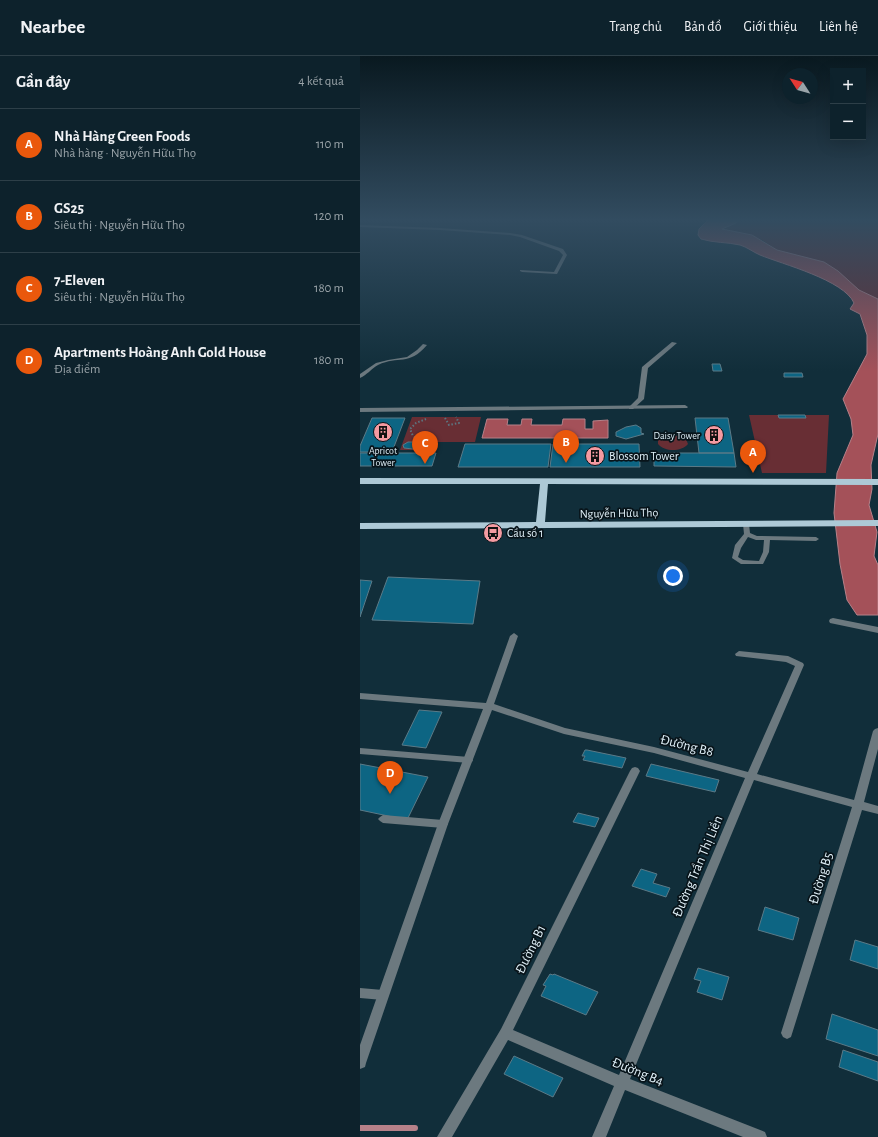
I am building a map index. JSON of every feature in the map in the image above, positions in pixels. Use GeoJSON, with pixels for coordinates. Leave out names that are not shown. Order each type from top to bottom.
{"type":"FeatureCollection","features":[{"type":"Feature","properties":{"kind":"main road"},"geometry":{"type":"LineString","coordinates":[[360,481],[878,482]]}},
{"type":"Feature","properties":{"kind":"main road"},"geometry":{"type":"LineString","coordinates":[[540,526],[544,482]]}},
{"type":"Feature","properties":{"kind":"main road","name":"Nguyễn Hữu Thọ"},"geometry":{"type":"LineString","coordinates":[[360,526],[878,523]]}},
{"type":"Feature","properties":{"kind":"street"},"geometry":{"type":"LineString","coordinates":[[522,271],[555,273],[557,269]]}},
{"type":"Feature","properties":{"kind":"street"},"geometry":{"type":"LineString","coordinates":[[631,408],[641,399],[645,367],[674,343]]}},
{"type":"Feature","properties":{"kind":"street"},"geometry":{"type":"LineString","coordinates":[[833,621],[878,630]]}},
{"type":"Feature","properties":{"kind":"street"},"geometry":{"type":"LineString","coordinates":[[360,1063],[443,824],[469,760],[514,636]]}},
{"type":"Feature","properties":{"kind":"street","name":"Đường Trần Thị Liền"},"geometry":{"type":"LineString","coordinates":[[599,1137],[751,776],[800,665],[788,659],[739,654]]}},
{"type":"Feature","properties":{"kind":"street","name":"Đường B8"},"geometry":{"type":"LineString","coordinates":[[360,696],[489,706],[564,732],[654,750],[878,810]]}},
{"type":"Feature","properties":{"kind":"street","name":"Đường B5"},"geometry":{"type":"LineString","coordinates":[[787,1033],[858,805],[878,731]]}},
{"type":"Feature","properties":{"kind":"street","name":"Đường B1"},"geometry":{"type":"LineString","coordinates":[[444,1137],[505,1033],[635,771]]}},
{"type":"Feature","properties":{"kind":"street","name":"Đường B4"},"geometry":{"type":"LineString","coordinates":[[505,1033],[623,1083],[760,1137]]}},
{"type":"Feature","properties":{"kind":"lane"},"geometry":{"type":"LineString","coordinates":[[360,377],[379,363],[408,359],[415,356],[425,345]]}},
{"type":"Feature","properties":{"kind":"lane"},"geometry":{"type":"LineString","coordinates":[[360,410],[685,407]]}},
{"type":"Feature","properties":{"kind":"lane"},"geometry":{"type":"LineString","coordinates":[[746,524],[748,534]]}},
{"type":"Feature","properties":{"kind":"lane"},"geometry":{"type":"LineString","coordinates":[[748,534],[739,542],[736,549],[735,558],[741,562],[761,563],[766,552],[767,540]]}},
{"type":"Feature","properties":{"kind":"lane"},"geometry":{"type":"LineString","coordinates":[[748,534],[756,538],[767,540],[816,539]]}},
{"type":"Feature","properties":{"kind":"lane"},"geometry":{"type":"LineString","coordinates":[[360,751],[469,760]]}},
{"type":"Feature","properties":{"kind":"lane"},"geometry":{"type":"LineString","coordinates":[[383,819],[443,824]]}},
{"type":"Feature","properties":{"kind":"lane"},"geometry":{"type":"LineString","coordinates":[[360,993],[383,995]]}},
{"type":"Feature","properties":{"kind":"path"},"geometry":{"type":"LineString","coordinates":[[442,418],[446,419],[449,425],[452,425],[459,423],[456,416]]}},
{"type":"Feature","properties":{"kind":"path"},"geometry":{"type":"LineString","coordinates":[[425,450],[425,445],[413,436],[410,429],[416,423],[433,418]]}},
{"type":"Feature","properties":{"kind":"shaded area"},"geometry":{"type":"Polygon","coordinates":[[[801,269],[836,269],[859,290],[878,299],[878,434],[871,465],[872,489],[869,505],[877,532],[874,556],[878,565],[878,615],[857,615],[847,600],[840,564],[834,513],[837,473],[853,435],[851,419],[843,399],[867,354],[867,335],[860,314],[850,309],[854,303],[848,295],[826,280],[801,269]]]}},
{"type":"Feature","properties":{"kind":"shaded area"},"geometry":{"type":"Polygon","coordinates":[[[833,269],[878,269],[878,299],[859,291],[833,269]]]}},
{"type":"Feature","properties":{"kind":"shaded area"},"geometry":{"type":"Polygon","coordinates":[[[749,415],[829,415],[826,473],[762,473],[749,415]]]}},
{"type":"Feature","properties":{"kind":"shaded area"},"geometry":{"type":"Polygon","coordinates":[[[412,417],[481,417],[475,442],[434,442],[431,450],[400,450],[412,417]]]}},
{"type":"Feature","properties":{"kind":"shaded area"},"geometry":{"type":"Polygon","coordinates":[[[487,419],[508,419],[507,425],[521,425],[522,419],[532,419],[531,425],[562,425],[563,419],[585,419],[585,429],[593,429],[593,421],[608,420],[608,438],[482,438],[487,419]]]}},
{"type":"Feature","properties":{"kind":"shaded area"},"geometry":{"type":"Polygon","coordinates":[[[674,435],[686,439],[688,444],[677,450],[669,450],[658,444],[658,439],[665,436],[674,435]]]}},
{"type":"Feature","properties":{"kind":"building"},"geometry":{"type":"Polygon","coordinates":[[[712,364],[720,364],[722,371],[713,371],[712,364]]]}},
{"type":"Feature","properties":{"kind":"building"},"geometry":{"type":"Polygon","coordinates":[[[784,373],[802,373],[803,377],[784,377],[784,373]]]}},
{"type":"Feature","properties":{"kind":"building"},"geometry":{"type":"Polygon","coordinates":[[[778,415],[805,415],[806,418],[779,418],[778,415]]]}},
{"type":"Feature","properties":{"kind":"building","name":"Apricot Tower"},"geometry":{"type":"Polygon","coordinates":[[[372,418],[405,418],[392,452],[360,452],[360,446],[372,418]]]}},
{"type":"Feature","properties":{"kind":"building","name":"Daisy Tower"},"geometry":{"type":"Polygon","coordinates":[[[695,418],[728,418],[734,453],[699,453],[695,418]]]}},
{"type":"Feature","properties":{"kind":"building"},"geometry":{"type":"Polygon","coordinates":[[[636,425],[641,428],[641,433],[644,434],[626,439],[616,436],[616,432],[626,427],[636,425]]]}},
{"type":"Feature","properties":{"kind":"building"},"geometry":{"type":"Polygon","coordinates":[[[408,442],[416,442],[419,445],[413,449],[404,448],[403,445],[408,442]]]}},
{"type":"Feature","properties":{"kind":"building"},"geometry":{"type":"Polygon","coordinates":[[[465,444],[551,444],[548,467],[458,467],[465,444]]]}},
{"type":"Feature","properties":{"kind":"building","name":"Blossom Tower"},"geometry":{"type":"Polygon","coordinates":[[[553,444],[639,444],[640,467],[550,467],[553,444]]]}},
{"type":"Feature","properties":{"kind":"building"},"geometry":{"type":"Polygon","coordinates":[[[360,453],[436,453],[432,466],[360,466],[360,453]]]}},
{"type":"Feature","properties":{"kind":"building"},"geometry":{"type":"Polygon","coordinates":[[[654,453],[734,453],[736,467],[654,466],[654,453]]]}},
{"type":"Feature","properties":{"kind":"building"},"geometry":{"type":"Polygon","coordinates":[[[388,577],[480,581],[473,624],[372,620],[388,577]]]}},
{"type":"Feature","properties":{"kind":"building"},"geometry":{"type":"Polygon","coordinates":[[[360,580],[372,581],[360,617],[360,580]]]}},
{"type":"Feature","properties":{"kind":"building"},"geometry":{"type":"Polygon","coordinates":[[[419,710],[442,712],[426,748],[402,745],[419,710]]]}},
{"type":"Feature","properties":{"kind":"building"},"geometry":{"type":"Polygon","coordinates":[[[585,750],[626,758],[622,768],[583,760],[585,756],[582,756],[585,750]]]}},
{"type":"Feature","properties":{"kind":"building"},"geometry":{"type":"Polygon","coordinates":[[[360,764],[428,777],[407,820],[360,810],[360,764]]]}},
{"type":"Feature","properties":{"kind":"building"},"geometry":{"type":"Polygon","coordinates":[[[651,764],[719,780],[715,792],[646,776],[651,764]]]}},
{"type":"Feature","properties":{"kind":"building"},"geometry":{"type":"Polygon","coordinates":[[[578,813],[599,818],[595,827],[573,822],[578,813]]]}},
{"type":"Feature","properties":{"kind":"building"},"geometry":{"type":"Polygon","coordinates":[[[641,869],[657,874],[653,883],[670,888],[666,897],[632,886],[641,869]]]}},
{"type":"Feature","properties":{"kind":"building"},"geometry":{"type":"Polygon","coordinates":[[[765,907],[799,918],[793,940],[758,930],[765,907]]]}},
{"type":"Feature","properties":{"kind":"building"},"geometry":{"type":"Polygon","coordinates":[[[855,940],[878,947],[878,969],[850,960],[855,940]]]}},
{"type":"Feature","properties":{"kind":"building"},"geometry":{"type":"Polygon","coordinates":[[[698,968],[729,977],[722,1000],[697,992],[701,981],[694,979],[698,968]]]}},
{"type":"Feature","properties":{"kind":"building"},"geometry":{"type":"Polygon","coordinates":[[[550,974],[554,974],[598,992],[586,1015],[541,996],[546,986],[543,985],[550,974]]]}},
{"type":"Feature","properties":{"kind":"building"},"geometry":{"type":"Polygon","coordinates":[[[832,1014],[878,1030],[878,1056],[826,1039],[832,1014]]]}},
{"type":"Feature","properties":{"kind":"building"},"geometry":{"type":"Polygon","coordinates":[[[843,1050],[878,1062],[878,1081],[839,1067],[843,1050]]]}},
{"type":"Feature","properties":{"kind":"building"},"geometry":{"type":"Polygon","coordinates":[[[514,1056],[563,1078],[553,1097],[504,1074],[514,1056]]]}},
{"type":"Feature","properties":{"kind":"waterway"},"geometry":{"type":"LineString","coordinates":[[360,1128],[415,1128]]}},
{"type":"Feature","properties":{"kind":"place","name":"Apricot Tower"},"geometry":{"type":"Point","coordinates":[383,432]}},
{"type":"Feature","properties":{"kind":"place","name":"Daisy Tower"},"geometry":{"type":"Point","coordinates":[714,435]}},
{"type":"Feature","properties":{"kind":"place","name":"Blossom Tower"},"geometry":{"type":"Point","coordinates":[595,456]}},
{"type":"Feature","properties":{"kind":"place","name":"GS25"},"geometry":{"type":"Point","coordinates":[566,463]}},
{"type":"Feature","properties":{"kind":"place","name":"7-Eleven"},"geometry":{"type":"Point","coordinates":[425,464]}},
{"type":"Feature","properties":{"kind":"place","name":"Nhà Hàng Green Foods"},"geometry":{"type":"Point","coordinates":[753,473]}},
{"type":"Feature","properties":{"kind":"place","name":"Cầu số 1"},"geometry":{"type":"Point","coordinates":[493,533]}},
{"type":"Feature","properties":{"kind":"place","name":"Apartments Hoàng Anh Gold House"},"geometry":{"type":"Point","coordinates":[390,794]}}]}
